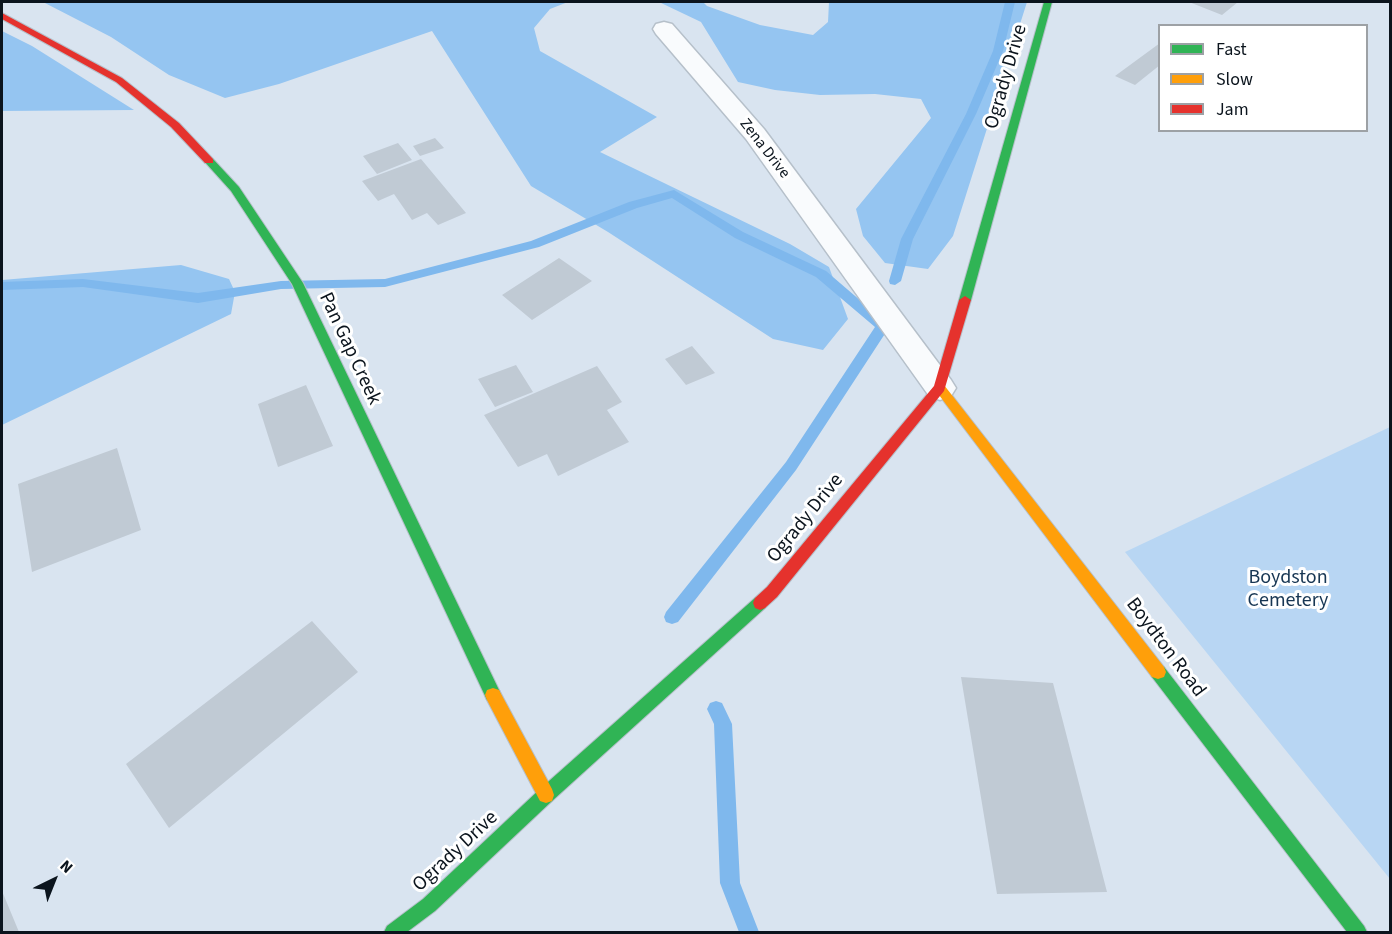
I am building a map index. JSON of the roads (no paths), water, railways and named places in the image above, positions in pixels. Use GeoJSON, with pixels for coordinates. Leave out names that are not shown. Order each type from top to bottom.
{"type":"FeatureCollection","features":[{"type":"Feature","properties":{"kind":"street","name":"Ogrady Drive"},"geometry":{"type":"LineString","coordinates":[[393,933],[429,904],[546,795],[772,592],[940,388],[1048,2]]}},
{"type":"Feature","properties":{"kind":"street","name":"Pan Gap Creek"},"geometry":{"type":"LineString","coordinates":[[6,15],[119,80],[175,125],[235,189],[297,283],[501,712],[546,795]]}},
{"type":"Feature","properties":{"kind":"street","name":"Zena Drive"},"geometry":{"type":"LineString","coordinates":[[664,29],[755,134],[940,388]]}},
{"type":"Feature","properties":{"kind":"street","name":"Boydton Road"},"geometry":{"type":"LineString","coordinates":[[940,388],[1358,933]]}},
{"type":"Feature","properties":{"kind":"waterway"},"geometry":{"type":"LineString","coordinates":[[895,281],[907,239],[971,114],[998,51],[1010,2]]}},
{"type":"Feature","properties":{"kind":"waterway"},"geometry":{"type":"LineString","coordinates":[[2,286],[83,283],[198,298],[281,285],[385,283],[535,244],[633,205],[674,194],[739,235],[821,274],[883,326],[791,466],[672,617]]}},
{"type":"Feature","properties":{"kind":"waterway"},"geometry":{"type":"LineString","coordinates":[[716,709],[723,724],[730,883],[749,932]]}},
{"type":"Feature","properties":{"kind":"park label","name":"Boydston Cemetery"},"geometry":{"type":"Point","coordinates":[1288,590]}}]}
